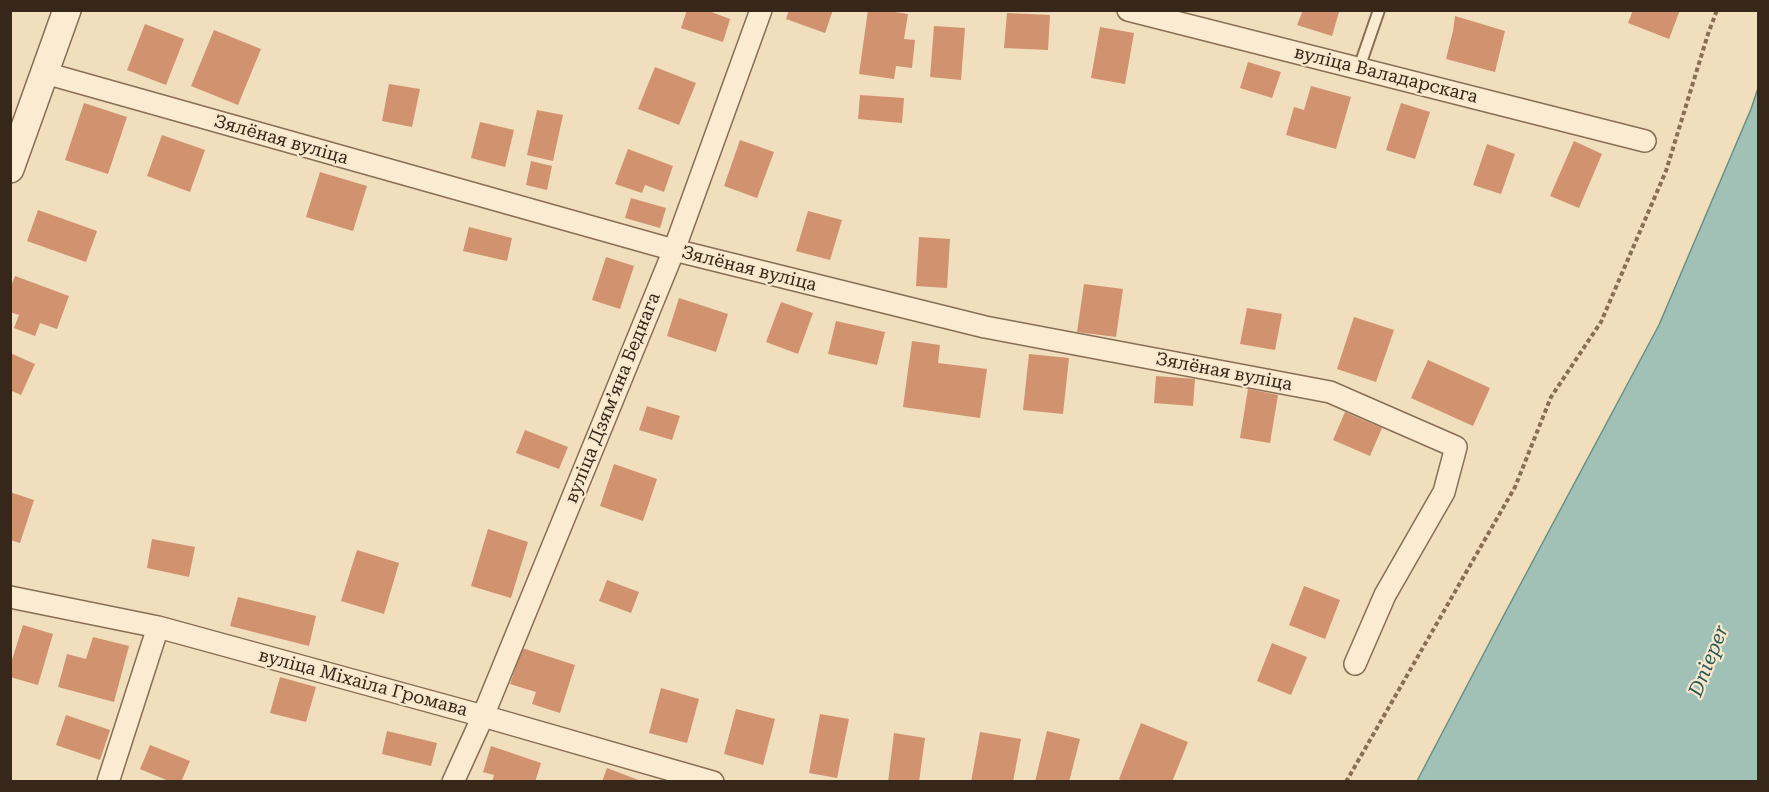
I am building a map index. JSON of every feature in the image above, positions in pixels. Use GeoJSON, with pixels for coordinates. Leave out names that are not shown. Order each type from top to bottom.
{"type":"FeatureCollection","features":[{"type":"Feature","properties":{"kind":"street"},"geometry":{"type":"LineString","coordinates":[[10,169],[67,10]]}},
{"type":"Feature","properties":{"kind":"street","name":"вуліца Дзямʼяна Беднага"},"geometry":{"type":"LineString","coordinates":[[453,782],[483,716],[674,250],[761,10]]}},
{"type":"Feature","properties":{"kind":"street","name":"вуліца Валадарскага"},"geometry":{"type":"LineString","coordinates":[[1128,10],[1645,141]]}},
{"type":"Feature","properties":{"kind":"street","name":"Зялёная вуліца"},"geometry":{"type":"LineString","coordinates":[[45,73],[674,250],[985,327],[1330,392],[1456,447],[1444,492],[1384,595],[1355,664]]}},
{"type":"Feature","properties":{"kind":"street","name":"вуліца Міхаіла Громава"},"geometry":{"type":"LineString","coordinates":[[10,597],[158,627],[713,782]]}},
{"type":"Feature","properties":{"kind":"street"},"geometry":{"type":"LineString","coordinates":[[108,782],[158,627]]}},
{"type":"Feature","properties":{"kind":"lane"},"geometry":{"type":"LineString","coordinates":[[1359,68],[1379,10]]}},
{"type":"Feature","properties":{"kind":"path"},"geometry":{"type":"LineString","coordinates":[[1346,782],[1515,487],[1551,397],[1601,322],[1666,171],[1717,10]]}},
{"type":"Feature","properties":{"kind":"water","name":"Dnieper"},"geometry":{"type":"Polygon","coordinates":[[[1758,88],[1758,781],[1417,781],[1659,325],[1758,88]]]}},
{"type":"Feature","properties":{"kind":"building"},"geometry":{"type":"Polygon","coordinates":[[[687,10],[706,10],[730,19],[723,42],[681,28],[687,10]]]}},
{"type":"Feature","properties":{"kind":"building"},"geometry":{"type":"Polygon","coordinates":[[[789,10],[833,10],[825,33],[786,19],[789,10]]]}},
{"type":"Feature","properties":{"kind":"building"},"geometry":{"type":"Polygon","coordinates":[[[868,10],[908,14],[904,39],[915,40],[912,68],[896,66],[894,79],[859,74],[868,10]]]}},
{"type":"Feature","properties":{"kind":"building"},"geometry":{"type":"Polygon","coordinates":[[[1303,10],[1339,12],[1332,36],[1297,25],[1303,10]]]}},
{"type":"Feature","properties":{"kind":"building"},"geometry":{"type":"Polygon","coordinates":[[[1633,10],[1680,10],[1669,39],[1628,23],[1633,10]]]}},
{"type":"Feature","properties":{"kind":"building"},"geometry":{"type":"Polygon","coordinates":[[[1007,13],[1050,15],[1048,50],[1004,48],[1007,13]]]}},
{"type":"Feature","properties":{"kind":"building"},"geometry":{"type":"Polygon","coordinates":[[[1455,16],[1505,31],[1495,72],[1446,59],[1455,16]]]}},
{"type":"Feature","properties":{"kind":"building"},"geometry":{"type":"Polygon","coordinates":[[[145,24],[184,39],[166,85],[127,70],[145,24]]]}},
{"type":"Feature","properties":{"kind":"building"},"geometry":{"type":"Polygon","coordinates":[[[934,26],[965,28],[961,80],[930,77],[934,26]]]}},
{"type":"Feature","properties":{"kind":"building"},"geometry":{"type":"Polygon","coordinates":[[[1100,27],[1134,33],[1125,84],[1091,78],[1100,27]]]}},
{"type":"Feature","properties":{"kind":"building"},"geometry":{"type":"Polygon","coordinates":[[[214,30],[261,49],[238,105],[191,86],[214,30]]]}},
{"type":"Feature","properties":{"kind":"building"},"geometry":{"type":"Polygon","coordinates":[[[1248,62],[1281,72],[1272,98],[1240,88],[1248,62]]]}},
{"type":"Feature","properties":{"kind":"building"},"geometry":{"type":"Polygon","coordinates":[[[655,67],[696,83],[679,125],[638,109],[655,67]]]}},
{"type":"Feature","properties":{"kind":"building"},"geometry":{"type":"Polygon","coordinates":[[[389,84],[420,89],[412,127],[382,121],[389,84]]]}},
{"type":"Feature","properties":{"kind":"building"},"geometry":{"type":"Polygon","coordinates":[[[1311,86],[1351,97],[1336,149],[1286,135],[1294,107],[1304,110],[1311,86]]]}},
{"type":"Feature","properties":{"kind":"building"},"geometry":{"type":"Polygon","coordinates":[[[860,95],[904,98],[902,123],[858,119],[860,95]]]}},
{"type":"Feature","properties":{"kind":"building"},"geometry":{"type":"Polygon","coordinates":[[[84,103],[127,117],[108,174],[65,160],[84,103]]]}},
{"type":"Feature","properties":{"kind":"building"},"geometry":{"type":"Polygon","coordinates":[[[1401,103],[1430,112],[1415,159],[1386,150],[1401,103]]]}},
{"type":"Feature","properties":{"kind":"building"},"geometry":{"type":"Polygon","coordinates":[[[537,110],[563,115],[553,161],[527,155],[537,110]]]}},
{"type":"Feature","properties":{"kind":"building"},"geometry":{"type":"Polygon","coordinates":[[[480,122],[514,130],[505,167],[471,158],[480,122]]]}},
{"type":"Feature","properties":{"kind":"building"},"geometry":{"type":"Polygon","coordinates":[[[162,135],[205,150],[190,192],[147,176],[162,135]]]}},
{"type":"Feature","properties":{"kind":"building"},"geometry":{"type":"Polygon","coordinates":[[[740,140],[774,152],[757,198],[724,186],[740,140]]]}},
{"type":"Feature","properties":{"kind":"building"},"geometry":{"type":"Polygon","coordinates":[[[1574,141],[1602,154],[1579,208],[1550,196],[1574,141]]]}},
{"type":"Feature","properties":{"kind":"building"},"geometry":{"type":"Polygon","coordinates":[[[1487,144],[1515,154],[1501,194],[1473,185],[1487,144]]]}},
{"type":"Feature","properties":{"kind":"building"},"geometry":{"type":"Polygon","coordinates":[[[628,149],[673,166],[664,192],[645,185],[642,193],[615,184],[628,149]]]}},
{"type":"Feature","properties":{"kind":"building"},"geometry":{"type":"Polygon","coordinates":[[[531,161],[552,166],[547,190],[526,185],[531,161]]]}},
{"type":"Feature","properties":{"kind":"building"},"geometry":{"type":"Polygon","coordinates":[[[320,172],[367,186],[353,231],[306,217],[320,172]]]}},
{"type":"Feature","properties":{"kind":"building"},"geometry":{"type":"Polygon","coordinates":[[[631,198],[666,208],[660,228],[625,218],[631,198]]]}},
{"type":"Feature","properties":{"kind":"building"},"geometry":{"type":"Polygon","coordinates":[[[38,210],[97,231],[86,262],[27,241],[38,210]]]}},
{"type":"Feature","properties":{"kind":"building"},"geometry":{"type":"Polygon","coordinates":[[[808,211],[842,220],[830,260],[796,251],[808,211]]]}},
{"type":"Feature","properties":{"kind":"building"},"geometry":{"type":"Polygon","coordinates":[[[469,227],[512,238],[507,261],[463,251],[469,227]]]}},
{"type":"Feature","properties":{"kind":"building"},"geometry":{"type":"Polygon","coordinates":[[[919,237],[950,239],[947,288],[916,286],[919,237]]]}},
{"type":"Feature","properties":{"kind":"building"},"geometry":{"type":"Polygon","coordinates":[[[606,257],[634,266],[620,309],[592,300],[606,257]]]}},
{"type":"Feature","properties":{"kind":"building"},"geometry":{"type":"Polygon","coordinates":[[[15,276],[69,296],[57,329],[40,323],[35,336],[14,328],[19,315],[10,312],[10,289],[15,276]]]}},
{"type":"Feature","properties":{"kind":"building"},"geometry":{"type":"Polygon","coordinates":[[[1084,284],[1123,289],[1116,337],[1077,332],[1084,284]]]}},
{"type":"Feature","properties":{"kind":"building"},"geometry":{"type":"Polygon","coordinates":[[[679,298],[728,314],[716,352],[667,336],[679,298]]]}},
{"type":"Feature","properties":{"kind":"building"},"geometry":{"type":"Polygon","coordinates":[[[781,302],[813,313],[798,354],[766,342],[781,302]]]}},
{"type":"Feature","properties":{"kind":"building"},"geometry":{"type":"Polygon","coordinates":[[[1247,308],[1282,314],[1275,350],[1240,344],[1247,308]]]}},
{"type":"Feature","properties":{"kind":"building"},"geometry":{"type":"Polygon","coordinates":[[[1354,317],[1394,330],[1376,382],[1337,369],[1354,317]]]}},
{"type":"Feature","properties":{"kind":"building"},"geometry":{"type":"Polygon","coordinates":[[[836,321],[885,332],[877,365],[828,354],[836,321]]]}},
{"type":"Feature","properties":{"kind":"building"},"geometry":{"type":"Polygon","coordinates":[[[912,341],[940,345],[938,363],[987,369],[980,418],[903,407],[912,341]]]}},
{"type":"Feature","properties":{"kind":"building"},"geometry":{"type":"Polygon","coordinates":[[[10,353],[35,364],[21,395],[10,390],[10,353]]]}},
{"type":"Feature","properties":{"kind":"building"},"geometry":{"type":"Polygon","coordinates":[[[1029,354],[1069,358],[1063,414],[1023,410],[1029,354]]]}},
{"type":"Feature","properties":{"kind":"building"},"geometry":{"type":"Polygon","coordinates":[[[1428,360],[1490,388],[1473,426],[1411,398],[1428,360]]]}},
{"type":"Feature","properties":{"kind":"building"},"geometry":{"type":"Polygon","coordinates":[[[1156,376],[1195,379],[1193,406],[1154,403],[1156,376]]]}},
{"type":"Feature","properties":{"kind":"building"},"geometry":{"type":"Polygon","coordinates":[[[1248,389],[1278,395],[1270,443],[1240,438],[1248,389]]]}},
{"type":"Feature","properties":{"kind":"building"},"geometry":{"type":"Polygon","coordinates":[[[647,406],[680,416],[672,440],[639,430],[647,406]]]}},
{"type":"Feature","properties":{"kind":"building"},"geometry":{"type":"Polygon","coordinates":[[[1345,412],[1382,428],[1370,456],[1333,440],[1345,412]]]}},
{"type":"Feature","properties":{"kind":"building"},"geometry":{"type":"Polygon","coordinates":[[[525,430],[568,447],[559,469],[516,453],[525,430]]]}},
{"type":"Feature","properties":{"kind":"building"},"geometry":{"type":"Polygon","coordinates":[[[614,464],[657,479],[643,521],[600,506],[614,464]]]}},
{"type":"Feature","properties":{"kind":"building"},"geometry":{"type":"Polygon","coordinates":[[[10,492],[34,500],[20,543],[10,540],[10,492]]]}},
{"type":"Feature","properties":{"kind":"building"},"geometry":{"type":"Polygon","coordinates":[[[488,529],[528,542],[511,598],[471,586],[488,529]]]}},
{"type":"Feature","properties":{"kind":"building"},"geometry":{"type":"Polygon","coordinates":[[[152,539],[195,547],[189,577],[147,568],[152,539]]]}},
{"type":"Feature","properties":{"kind":"building"},"geometry":{"type":"Polygon","coordinates":[[[357,550],[399,563],[384,614],[341,601],[357,550]]]}},
{"type":"Feature","properties":{"kind":"building"},"geometry":{"type":"Polygon","coordinates":[[[607,580],[639,592],[631,613],[599,601],[607,580]]]}},
{"type":"Feature","properties":{"kind":"building"},"geometry":{"type":"Polygon","coordinates":[[[1304,586],[1340,600],[1325,639],[1289,625],[1304,586]]]}},
{"type":"Feature","properties":{"kind":"building"},"geometry":{"type":"Polygon","coordinates":[[[238,597],[316,616],[309,646],[230,626],[238,597]]]}},
{"type":"Feature","properties":{"kind":"building"},"geometry":{"type":"Polygon","coordinates":[[[23,625],[53,634],[38,685],[10,677],[10,666],[23,625]]]}},
{"type":"Feature","properties":{"kind":"building"},"geometry":{"type":"Polygon","coordinates":[[[93,637],[129,646],[114,702],[58,687],[67,654],[86,659],[93,637]]]}},
{"type":"Feature","properties":{"kind":"building"},"geometry":{"type":"Polygon","coordinates":[[[1272,643],[1307,657],[1291,695],[1257,681],[1272,643]]]}},
{"type":"Feature","properties":{"kind":"building"},"geometry":{"type":"Polygon","coordinates":[[[522,648],[575,665],[560,713],[532,704],[536,692],[510,684],[522,648]]]}},
{"type":"Feature","properties":{"kind":"building"},"geometry":{"type":"Polygon","coordinates":[[[280,677],[316,687],[306,722],[270,713],[280,677]]]}},
{"type":"Feature","properties":{"kind":"building"},"geometry":{"type":"Polygon","coordinates":[[[661,688],[699,699],[687,743],[649,733],[661,688]]]}},
{"type":"Feature","properties":{"kind":"building"},"geometry":{"type":"Polygon","coordinates":[[[736,709],[775,719],[763,765],[724,754],[736,709]]]}},
{"type":"Feature","properties":{"kind":"building"},"geometry":{"type":"Polygon","coordinates":[[[820,714],[849,719],[837,778],[809,773],[820,714]]]}},
{"type":"Feature","properties":{"kind":"building"},"geometry":{"type":"Polygon","coordinates":[[[66,715],[110,730],[100,760],[56,745],[66,715]]]}},
{"type":"Feature","properties":{"kind":"building"},"geometry":{"type":"Polygon","coordinates":[[[1141,723],[1188,742],[1172,782],[1125,782],[1119,779],[1141,723]]]}},
{"type":"Feature","properties":{"kind":"building"},"geometry":{"type":"Polygon","coordinates":[[[387,731],[437,743],[431,766],[382,754],[387,731]]]}},
{"type":"Feature","properties":{"kind":"building"},"geometry":{"type":"Polygon","coordinates":[[[1047,731],[1080,739],[1069,782],[1035,782],[1047,731]]]}},
{"type":"Feature","properties":{"kind":"building"},"geometry":{"type":"Polygon","coordinates":[[[980,732],[1021,739],[1013,782],[971,782],[980,732]]]}},
{"type":"Feature","properties":{"kind":"building"},"geometry":{"type":"Polygon","coordinates":[[[894,733],[925,738],[919,782],[888,782],[894,733]]]}},
{"type":"Feature","properties":{"kind":"building"},"geometry":{"type":"Polygon","coordinates":[[[150,745],[190,761],[181,782],[171,782],[140,769],[150,745]]]}},
{"type":"Feature","properties":{"kind":"building"},"geometry":{"type":"Polygon","coordinates":[[[491,746],[541,763],[535,782],[492,782],[494,775],[483,772],[491,746]]]}},
{"type":"Feature","properties":{"kind":"building"},"geometry":{"type":"Polygon","coordinates":[[[607,768],[641,781],[641,782],[602,782],[607,768]]]}}]}
